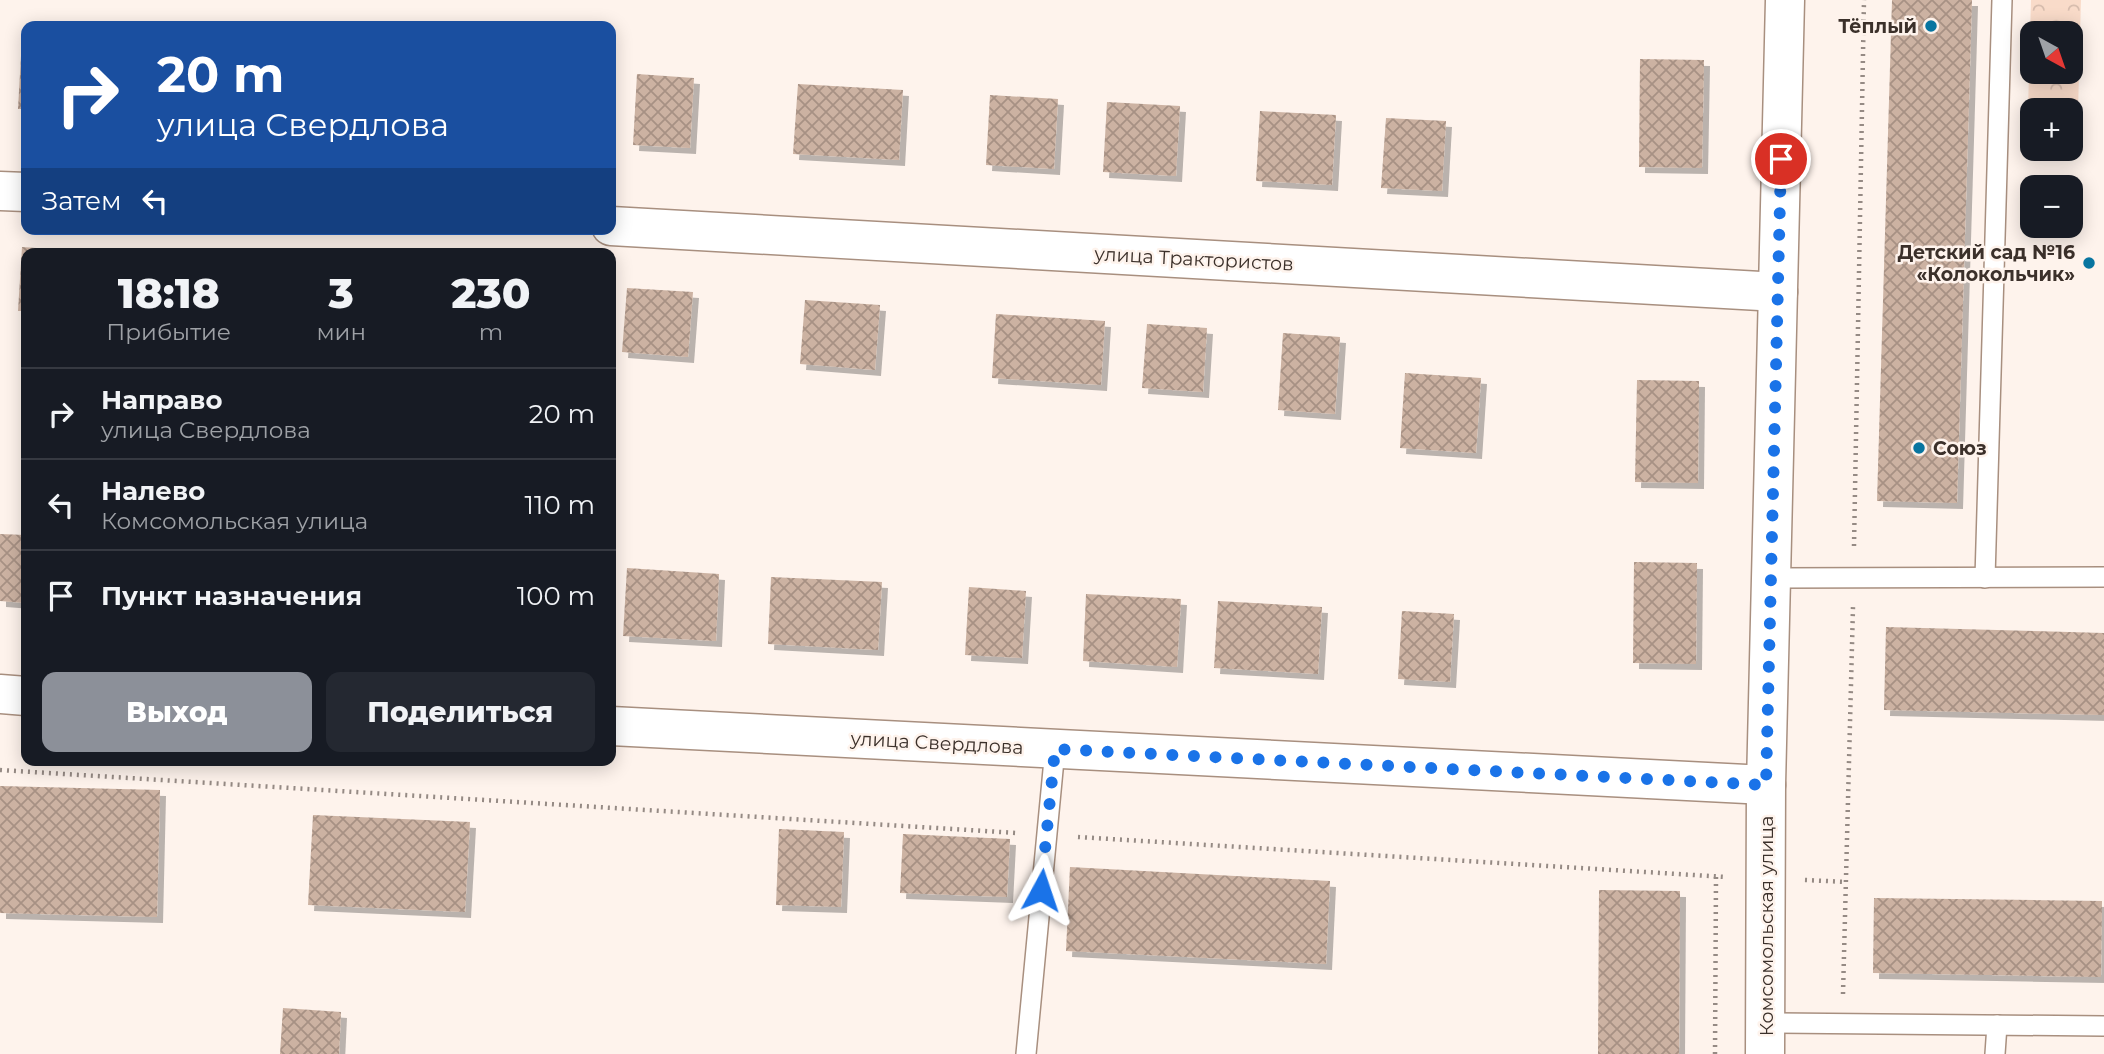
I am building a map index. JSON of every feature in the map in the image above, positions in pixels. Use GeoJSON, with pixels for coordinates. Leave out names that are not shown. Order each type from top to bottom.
{"type":"FeatureCollection","features":[{"type":"Feature","properties":{"kind":"street","name":"Комсомольская улица"},"geometry":{"type":"LineString","coordinates":[[1765,1038],[1766,785],[1785,0]]}},
{"type":"Feature","properties":{"kind":"street"},"geometry":{"type":"LineString","coordinates":[[0,191],[21,192]]}},
{"type":"Feature","properties":{"kind":"street","name":"улица Трактористов"},"geometry":{"type":"LineString","coordinates":[[616,226],[1778,292]]}},
{"type":"Feature","properties":{"kind":"street"},"geometry":{"type":"LineString","coordinates":[[0,694],[21,696]]}},
{"type":"Feature","properties":{"kind":"street","name":"улица Свердлова"},"geometry":{"type":"LineString","coordinates":[[616,726],[1766,785]]}},
{"type":"Feature","properties":{"kind":"lane"},"geometry":{"type":"LineString","coordinates":[[1984,578],[2002,0]]}},
{"type":"Feature","properties":{"kind":"lane"},"geometry":{"type":"LineString","coordinates":[[1771,578],[2104,578]]}},
{"type":"Feature","properties":{"kind":"lane"},"geometry":{"type":"LineString","coordinates":[[1026,1054],[1055,749]]}},
{"type":"Feature","properties":{"kind":"lane"},"geometry":{"type":"LineString","coordinates":[[1765,1038],[1842,1024],[2104,1026]]}},
{"type":"Feature","properties":{"kind":"lane"},"geometry":{"type":"LineString","coordinates":[[1996,1054],[1997,1025]]}},
{"type":"Feature","properties":{"kind":"path"},"geometry":{"type":"LineString","coordinates":[[1842,1024],[1864,0]]}},
{"type":"Feature","properties":{"kind":"path"},"geometry":{"type":"LineString","coordinates":[[0,770],[1716,877],[1846,882]]}},
{"type":"Feature","properties":{"kind":"path"},"geometry":{"type":"LineString","coordinates":[[1715,1054],[1716,877]]}},
{"type":"Feature","properties":{"kind":"green space"},"geometry":{"type":"Polygon","coordinates":[[[2031,0],[2081,0],[2080,21],[2030,21],[2031,0]]]}},
{"type":"Feature","properties":{"kind":"green space"},"geometry":{"type":"Polygon","coordinates":[[[2029,84],[2079,84],[2078,98],[2028,98],[2029,84]]]}},
{"type":"Feature","properties":{"kind":"building"},"geometry":{"type":"Polygon","coordinates":[[[1892,0],[1972,0],[1957,503],[1877,501],[1892,0]]]}},
{"type":"Feature","properties":{"kind":"building"},"geometry":{"type":"Polygon","coordinates":[[[21,56],[21,109],[18,109],[21,56]]]}},
{"type":"Feature","properties":{"kind":"building"},"geometry":{"type":"Polygon","coordinates":[[[1640,59],[1704,60],[1702,168],[1639,167],[1640,59]]]}},
{"type":"Feature","properties":{"kind":"building"},"geometry":{"type":"Polygon","coordinates":[[[637,74],[694,78],[690,148],[633,145],[637,74]]]}},
{"type":"Feature","properties":{"kind":"building"},"geometry":{"type":"Polygon","coordinates":[[[798,84],[903,90],[899,160],[793,154],[798,84]]]}},
{"type":"Feature","properties":{"kind":"building"},"geometry":{"type":"Polygon","coordinates":[[[990,95],[1058,99],[1054,169],[986,165],[990,95]]]}},
{"type":"Feature","properties":{"kind":"building"},"geometry":{"type":"Polygon","coordinates":[[[1107,102],[1180,106],[1176,176],[1103,172],[1107,102]]]}},
{"type":"Feature","properties":{"kind":"building"},"geometry":{"type":"Polygon","coordinates":[[[1260,111],[1336,115],[1332,185],[1256,181],[1260,111]]]}},
{"type":"Feature","properties":{"kind":"building"},"geometry":{"type":"Polygon","coordinates":[[[1386,118],[1446,121],[1442,191],[1381,188],[1386,118]]]}},
{"type":"Feature","properties":{"kind":"building"},"geometry":{"type":"Polygon","coordinates":[[[21,263],[21,311],[18,311],[21,263]]]}},
{"type":"Feature","properties":{"kind":"building"},"geometry":{"type":"Polygon","coordinates":[[[627,288],[693,292],[688,357],[622,352],[627,288]]]}},
{"type":"Feature","properties":{"kind":"building"},"geometry":{"type":"Polygon","coordinates":[[[805,300],[880,305],[875,370],[800,364],[805,300]]]}},
{"type":"Feature","properties":{"kind":"building"},"geometry":{"type":"Polygon","coordinates":[[[996,314],[1105,321],[1101,385],[992,378],[996,314]]]}},
{"type":"Feature","properties":{"kind":"building"},"geometry":{"type":"Polygon","coordinates":[[[1147,324],[1207,328],[1203,392],[1142,388],[1147,324]]]}},
{"type":"Feature","properties":{"kind":"building"},"geometry":{"type":"Polygon","coordinates":[[[1283,333],[1340,337],[1335,414],[1278,410],[1283,333]]]}},
{"type":"Feature","properties":{"kind":"building"},"geometry":{"type":"Polygon","coordinates":[[[1405,373],[1481,378],[1476,453],[1400,448],[1405,373]]]}},
{"type":"Feature","properties":{"kind":"building"},"geometry":{"type":"Polygon","coordinates":[[[1637,380],[1699,381],[1698,483],[1635,482],[1637,380]]]}},
{"type":"Feature","properties":{"kind":"building"},"geometry":{"type":"Polygon","coordinates":[[[0,534],[21,535],[21,603],[0,601],[0,534]]]}},
{"type":"Feature","properties":{"kind":"building"},"geometry":{"type":"Polygon","coordinates":[[[1634,562],[1697,563],[1696,664],[1633,663],[1634,562]]]}},
{"type":"Feature","properties":{"kind":"building"},"geometry":{"type":"Polygon","coordinates":[[[627,568],[719,574],[716,641],[623,636],[627,568]]]}},
{"type":"Feature","properties":{"kind":"building"},"geometry":{"type":"Polygon","coordinates":[[[771,577],[882,582],[878,650],[768,644],[771,577]]]}},
{"type":"Feature","properties":{"kind":"building"},"geometry":{"type":"Polygon","coordinates":[[[969,587],[1026,591],[1022,658],[965,655],[969,587]]]}},
{"type":"Feature","properties":{"kind":"building"},"geometry":{"type":"Polygon","coordinates":[[[1086,594],[1181,599],[1177,667],[1083,661],[1086,594]]]}},
{"type":"Feature","properties":{"kind":"building"},"geometry":{"type":"Polygon","coordinates":[[[1218,601],[1322,607],[1318,674],[1214,668],[1218,601]]]}},
{"type":"Feature","properties":{"kind":"building"},"geometry":{"type":"Polygon","coordinates":[[[1402,611],[1454,614],[1450,682],[1398,679],[1402,611]]]}},
{"type":"Feature","properties":{"kind":"building"},"geometry":{"type":"Polygon","coordinates":[[[1886,627],[2104,633],[2104,715],[1884,710],[1886,627]]]}},
{"type":"Feature","properties":{"kind":"building"},"geometry":{"type":"Polygon","coordinates":[[[0,786],[160,790],[157,917],[0,913],[0,786]]]}},
{"type":"Feature","properties":{"kind":"building"},"geometry":{"type":"Polygon","coordinates":[[[313,815],[470,822],[465,912],[308,905],[313,815]]]}},
{"type":"Feature","properties":{"kind":"building"},"geometry":{"type":"Polygon","coordinates":[[[779,829],[844,832],[841,907],[776,905],[779,829]]]}},
{"type":"Feature","properties":{"kind":"building"},"geometry":{"type":"Polygon","coordinates":[[[903,834],[1010,839],[1007,897],[900,893],[903,834]]]}},
{"type":"Feature","properties":{"kind":"building"},"geometry":{"type":"Polygon","coordinates":[[[1070,867],[1330,881],[1326,964],[1066,951],[1070,867]]]}},
{"type":"Feature","properties":{"kind":"building"},"geometry":{"type":"Polygon","coordinates":[[[1599,890],[1680,891],[1679,1054],[1598,1054],[1599,890]]]}},
{"type":"Feature","properties":{"kind":"building"},"geometry":{"type":"Polygon","coordinates":[[[1874,898],[2102,901],[2101,977],[1873,973],[1874,898]]]}},
{"type":"Feature","properties":{"kind":"building"},"geometry":{"type":"Polygon","coordinates":[[[283,1008],[341,1012],[339,1054],[280,1054],[283,1008]]]}},
{"type":"Feature","properties":{"kind":"place","name":"Тёплый"},"geometry":{"type":"Point","coordinates":[1931,26]}},
{"type":"Feature","properties":{"kind":"place","name":"Детский сад №16 «Колокольчик»"},"geometry":{"type":"Point","coordinates":[2089,263]}},
{"type":"Feature","properties":{"kind":"place","name":"Союз"},"geometry":{"type":"Point","coordinates":[1919,448]}},
{"type":"Feature","properties":{"kind":"route"},"geometry":{"type":"LineString","coordinates":[[1041,890],[1055,749],[1766,785],[1781,159]]}}]}
